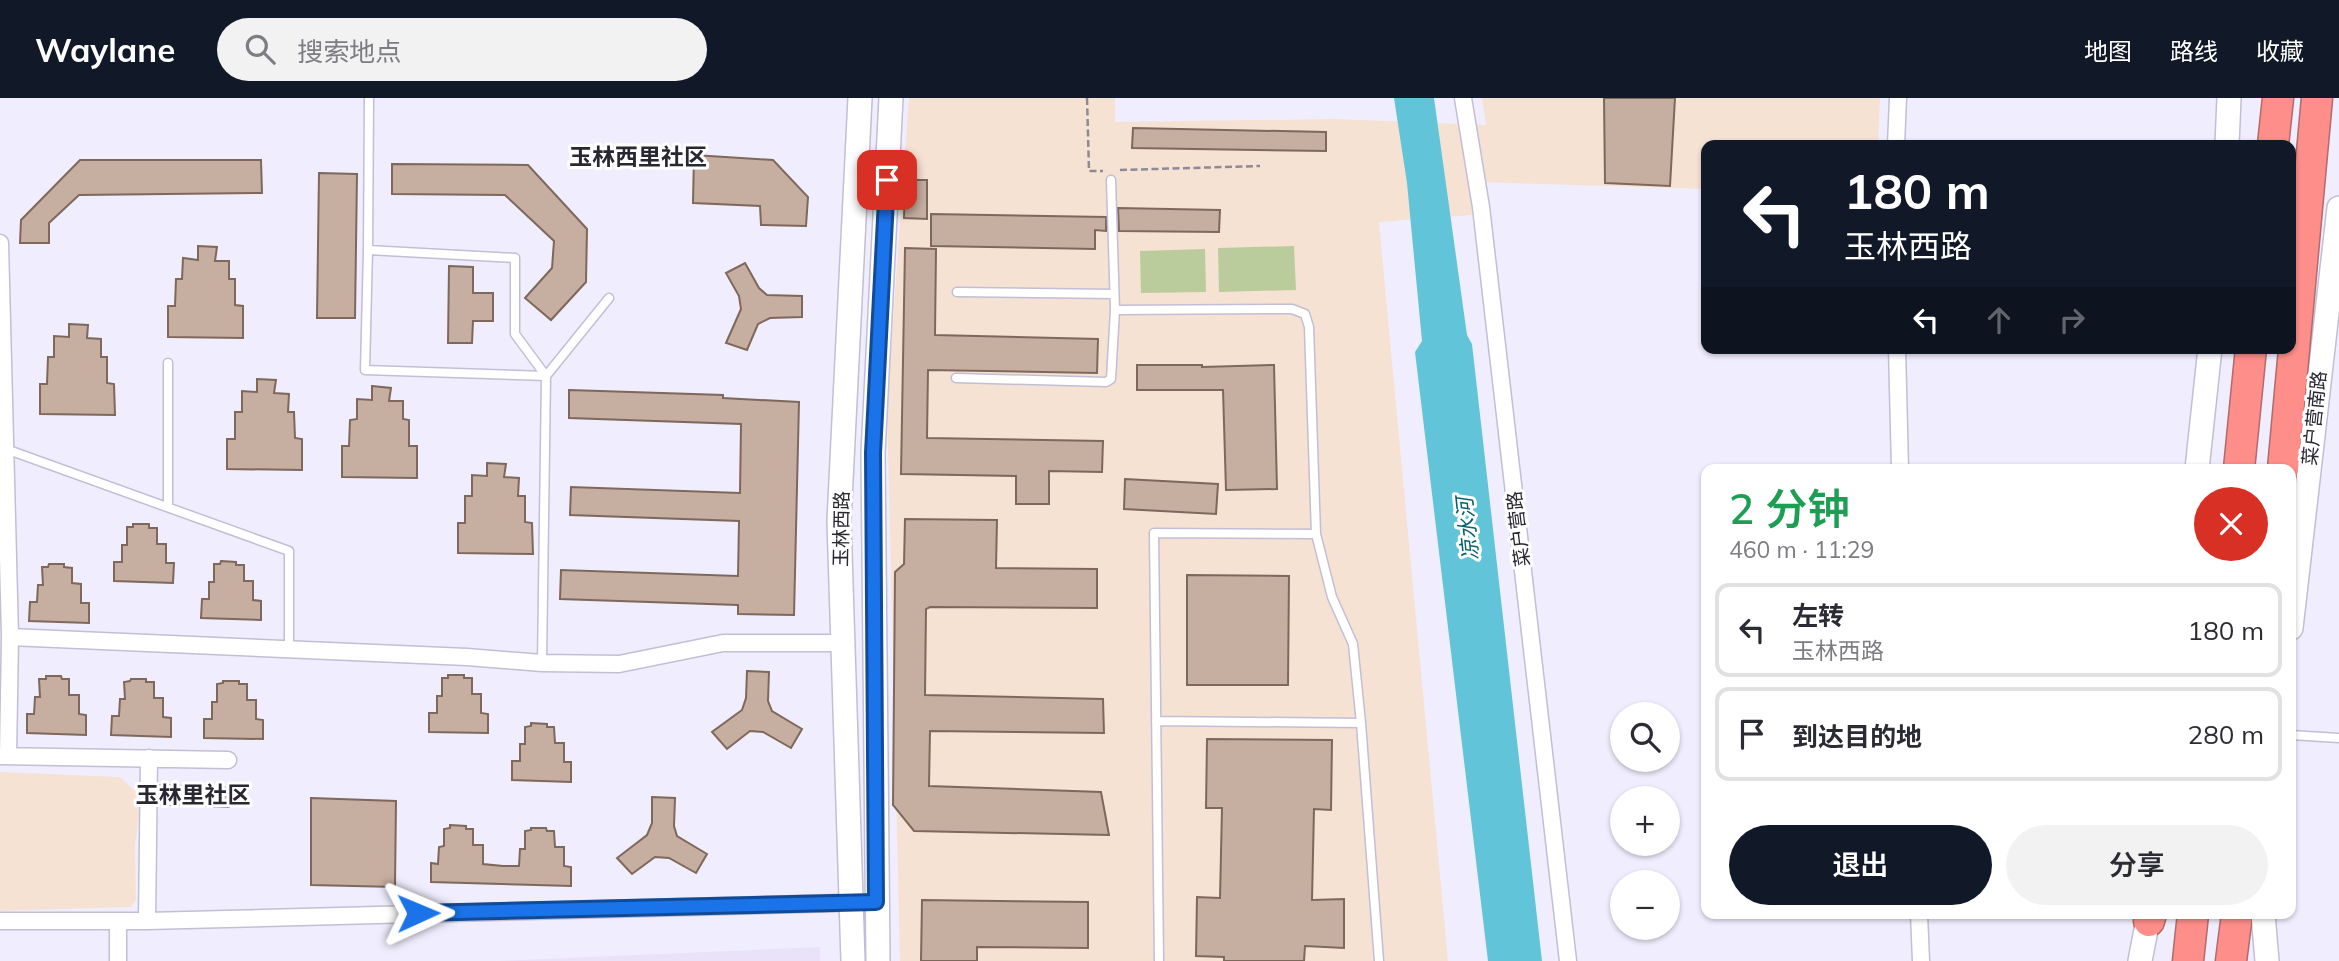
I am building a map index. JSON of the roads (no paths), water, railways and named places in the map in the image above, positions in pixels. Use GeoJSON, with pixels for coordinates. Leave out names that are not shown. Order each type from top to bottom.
{"type":"FeatureCollection","features":[{"type":"Feature","properties":{"kind":"highway"},"geometry":{"type":"LineString","coordinates":[[2274,140],[2278,98]]}},
{"type":"Feature","properties":{"kind":"highway","name":"菜户营南路"},"geometry":{"type":"LineString","coordinates":[[2296,327],[2317,98]]}},
{"type":"Feature","properties":{"kind":"highway"},"geometry":{"type":"LineString","coordinates":[[2239,464],[2250,354]]}},
{"type":"Feature","properties":{"kind":"highway","name":"菜户营南路"},"geometry":{"type":"LineString","coordinates":[[2283,464],[2294,354]]}},
{"type":"Feature","properties":{"kind":"highway"},"geometry":{"type":"LineString","coordinates":[[2189,961],[2193,919]]}},
{"type":"Feature","properties":{"kind":"highway"},"geometry":{"type":"LineString","coordinates":[[2231,961],[2236,919]]}},
{"type":"Feature","properties":{"kind":"street","name":"玉林西路"},"geometry":{"type":"LineString","coordinates":[[853,961],[839,521],[860,98]]}},
{"type":"Feature","properties":{"kind":"street","name":"玉林西路"},"geometry":{"type":"LineString","coordinates":[[878,961],[873,453],[891,98]]}},
{"type":"Feature","properties":{"kind":"street","name":"菜户营路"},"geometry":{"type":"LineString","coordinates":[[1463,98],[1481,207],[1568,961]]}},
{"type":"Feature","properties":{"kind":"street"},"geometry":{"type":"LineString","coordinates":[[1896,140],[1898,98]]}},
{"type":"Feature","properties":{"kind":"street"},"geometry":{"type":"LineString","coordinates":[[2227,140],[2229,98]]}},
{"type":"Feature","properties":{"kind":"street","name":"菜户营南路"},"geometry":{"type":"LineString","coordinates":[[2296,584],[2339,208]]}},
{"type":"Feature","properties":{"kind":"street"},"geometry":{"type":"LineString","coordinates":[[0,243],[3,449],[10,637],[4,756],[228,760]]}},
{"type":"Feature","properties":{"kind":"street"},"geometry":{"type":"LineString","coordinates":[[1897,354],[1900,464]]}},
{"type":"Feature","properties":{"kind":"street"},"geometry":{"type":"LineString","coordinates":[[2198,464],[2209,354]]}},
{"type":"Feature","properties":{"kind":"street"},"geometry":{"type":"LineString","coordinates":[[10,637],[467,657],[541,663],[619,664],[723,643],[842,643]]}},
{"type":"Feature","properties":{"kind":"street"},"geometry":{"type":"LineString","coordinates":[[147,921],[149,758]]}},
{"type":"Feature","properties":{"kind":"street"},"geometry":{"type":"LineString","coordinates":[[0,921],[147,921],[876,902]]}},
{"type":"Feature","properties":{"kind":"street"},"geometry":{"type":"LineString","coordinates":[[1919,919],[1921,961]]}},
{"type":"Feature","properties":{"kind":"street"},"geometry":{"type":"LineString","coordinates":[[2140,961],[2149,919]]}},
{"type":"Feature","properties":{"kind":"street"},"geometry":{"type":"LineString","coordinates":[[2263,919],[2267,961]]}},
{"type":"Feature","properties":{"kind":"street"},"geometry":{"type":"LineString","coordinates":[[117,921],[118,961]]}},
{"type":"Feature","properties":{"kind":"lane"},"geometry":{"type":"LineString","coordinates":[[369,98],[365,370],[546,376]]}},
{"type":"Feature","properties":{"kind":"lane"},"geometry":{"type":"LineString","coordinates":[[956,378],[1105,382],[1111,379],[1115,310],[1111,180]]}},
{"type":"Feature","properties":{"kind":"lane"},"geometry":{"type":"LineString","coordinates":[[368,250],[515,258],[515,334],[546,376],[541,663]]}},
{"type":"Feature","properties":{"kind":"lane"},"geometry":{"type":"LineString","coordinates":[[957,292],[1114,294]]}},
{"type":"Feature","properties":{"kind":"lane"},"geometry":{"type":"LineString","coordinates":[[546,376],[609,298]]}},
{"type":"Feature","properties":{"kind":"lane"},"geometry":{"type":"LineString","coordinates":[[1115,310],[1292,309],[1305,314],[1309,327],[1316,534],[1332,597],[1353,644],[1379,961]]}},
{"type":"Feature","properties":{"kind":"lane"},"geometry":{"type":"LineString","coordinates":[[168,363],[168,507]]}},
{"type":"Feature","properties":{"kind":"lane"},"geometry":{"type":"LineString","coordinates":[[3,449],[289,551],[289,649]]}},
{"type":"Feature","properties":{"kind":"lane"},"geometry":{"type":"LineString","coordinates":[[1159,961],[1154,533],[1316,534]]}},
{"type":"Feature","properties":{"kind":"lane"},"geometry":{"type":"LineString","coordinates":[[1156,721],[1361,723]]}},
{"type":"Feature","properties":{"kind":"lane"},"geometry":{"type":"LineString","coordinates":[[2296,735],[2339,738]]}},
{"type":"Feature","properties":{"kind":"water","name":"凉水河"},"geometry":{"type":"Polygon","coordinates":[[[1394,98],[1434,98],[1467,335],[1472,344],[1542,961],[1488,961],[1415,352],[1422,341],[1407,183],[1394,98]]]}},
{"type":"Feature","properties":{"kind":"district","name":"玉林西里社区"},"geometry":{"type":"Point","coordinates":[638,156]}},
{"type":"Feature","properties":{"kind":"district","name":"玉林里社区"},"geometry":{"type":"Point","coordinates":[193,794]}}]}
